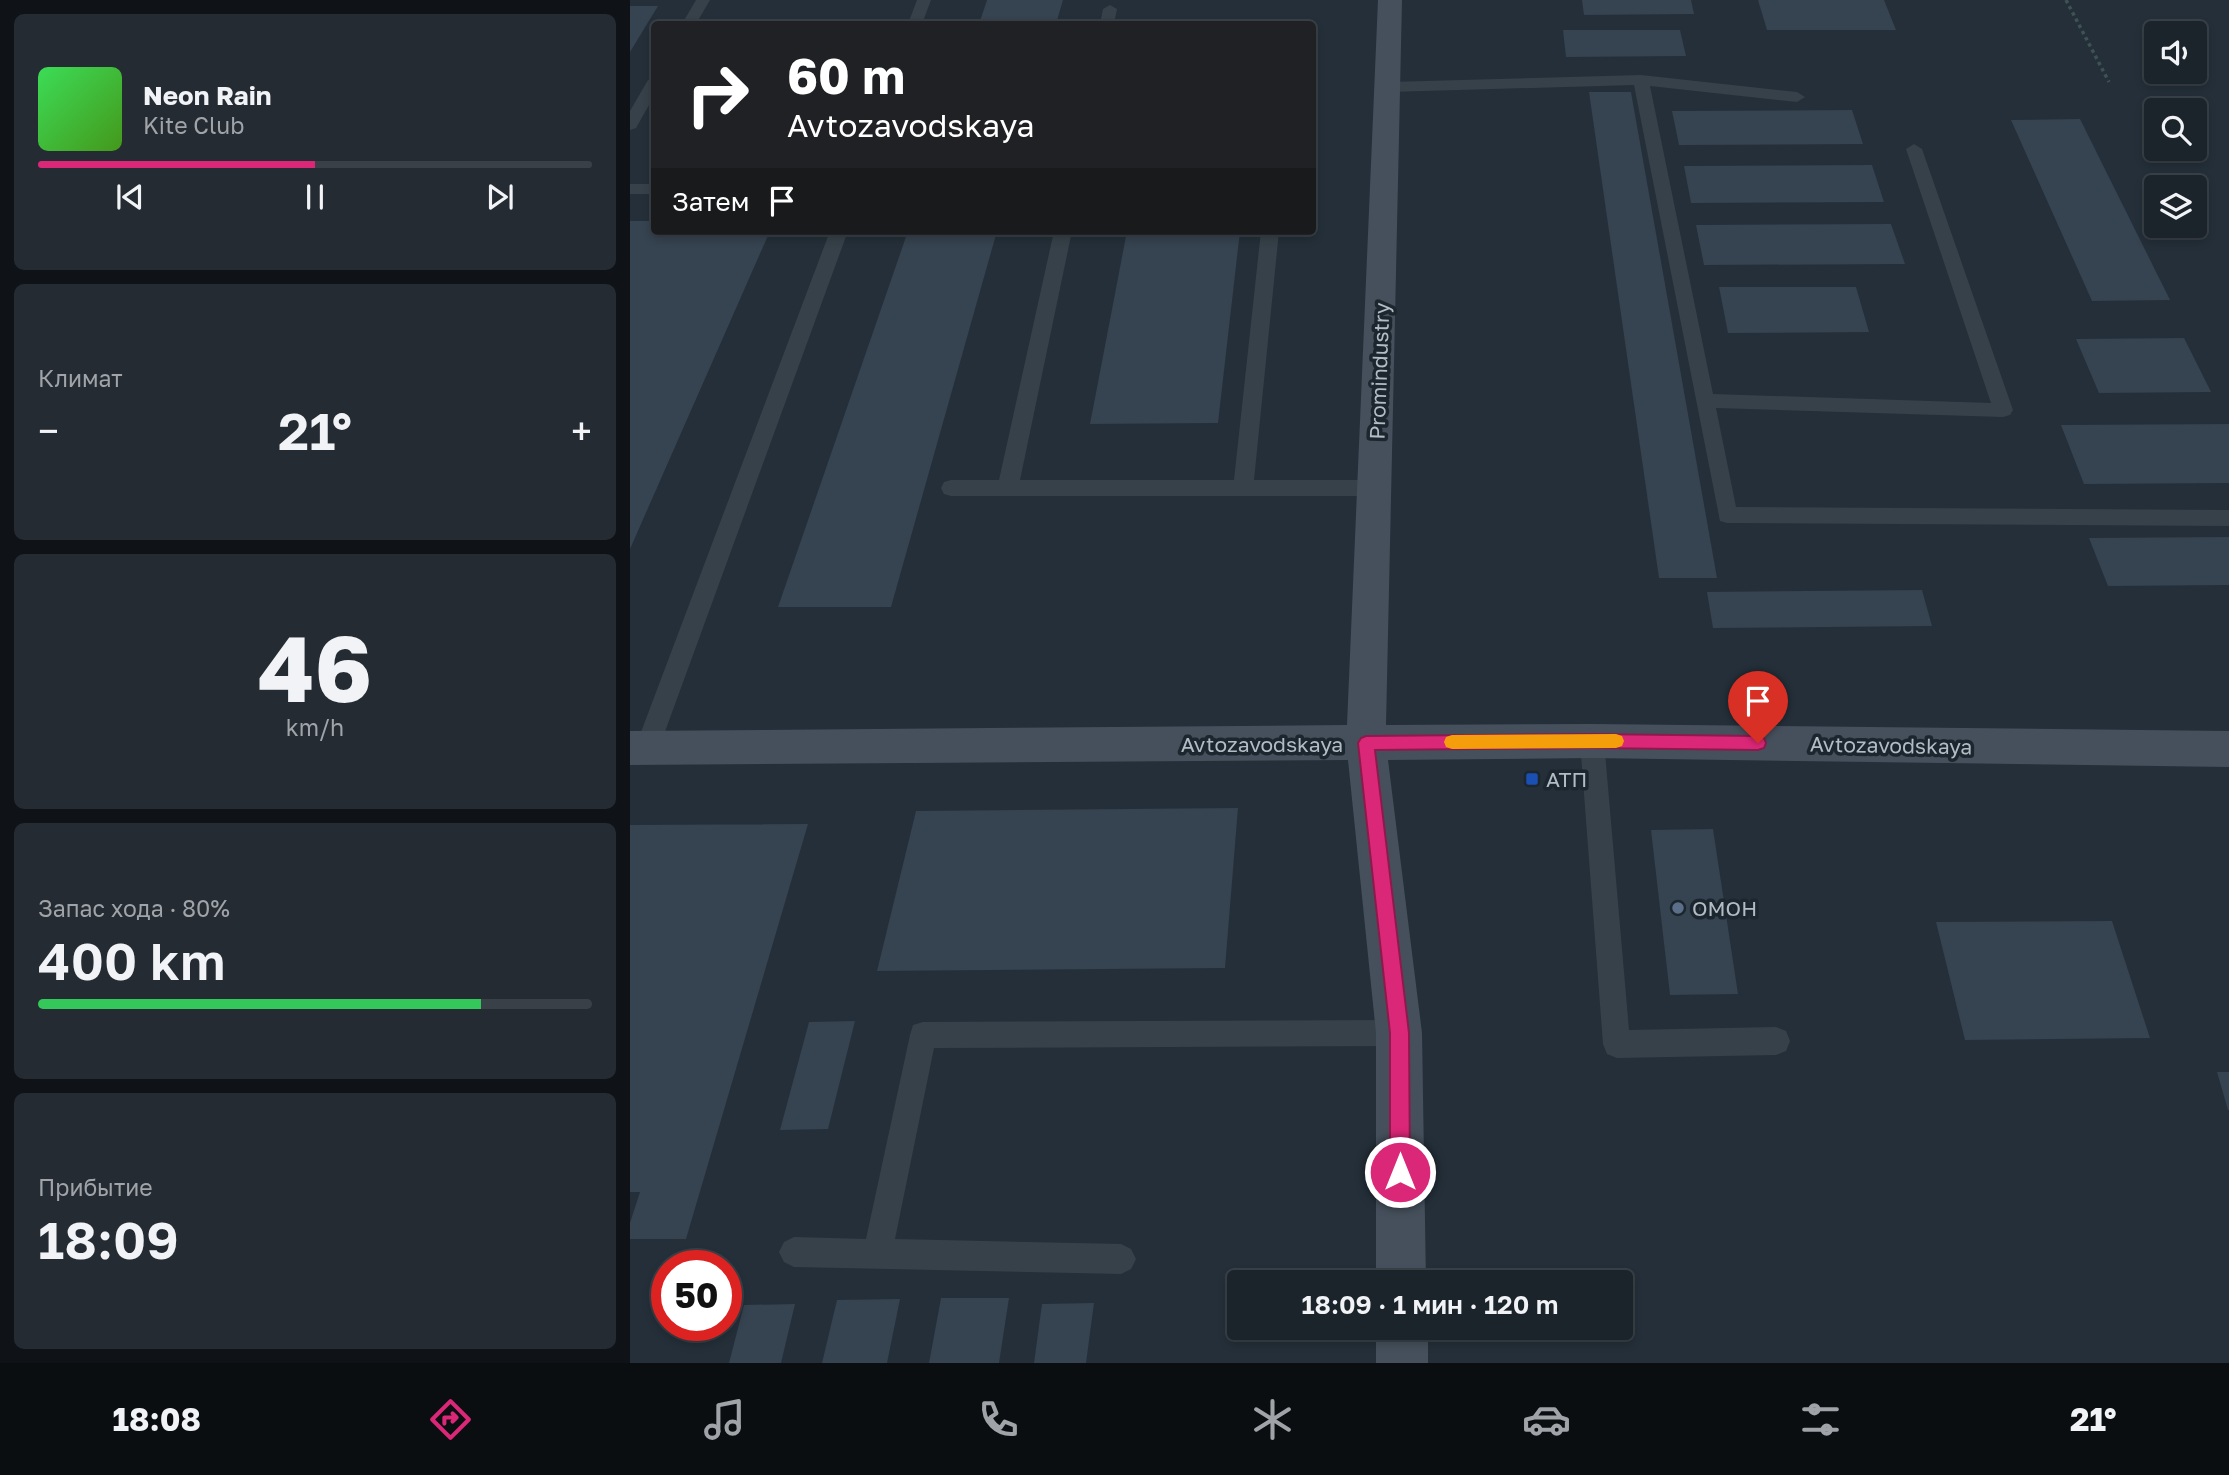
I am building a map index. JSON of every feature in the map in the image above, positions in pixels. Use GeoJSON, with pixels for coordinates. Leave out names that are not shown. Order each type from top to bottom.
{"type":"FeatureCollection","features":[{"type":"Feature","properties":{"kind":"main road","name":"Promindustry"},"geometry":{"type":"LineString","coordinates":[[1390,0],[1366,743],[1399,1033],[1401,1270]]}},
{"type":"Feature","properties":{"kind":"main road","name":"Avtozavodskaya"},"geometry":{"type":"LineString","coordinates":[[639,748],[1592,741],[2229,749]]}},
{"type":"Feature","properties":{"kind":"main road"},"geometry":{"type":"LineString","coordinates":[[1402,1340],[1402,1363]]}},
{"type":"Feature","properties":{"kind":"lane"},"geometry":{"type":"LineString","coordinates":[[691,21],[703,0]]}},
{"type":"Feature","properties":{"kind":"lane"},"geometry":{"type":"LineString","coordinates":[[916,21],[924,0]]}},
{"type":"Feature","properties":{"kind":"lane"},"geometry":{"type":"LineString","coordinates":[[1388,87],[1641,80],[1797,97]]}},
{"type":"Feature","properties":{"kind":"lane"},"geometry":{"type":"LineString","coordinates":[[1641,80],[1727,515],[2229,518]]}},
{"type":"Feature","properties":{"kind":"lane"},"geometry":{"type":"LineString","coordinates":[[630,125],[651,88]]}},
{"type":"Feature","properties":{"kind":"lane"},"geometry":{"type":"LineString","coordinates":[[1704,401],[2003,410],[1914,149]]}},
{"type":"Feature","properties":{"kind":"lane"},"geometry":{"type":"LineString","coordinates":[[630,189],[651,189]]}},
{"type":"Feature","properties":{"kind":"lane"},"geometry":{"type":"LineString","coordinates":[[639,748],[836,235]]}},
{"type":"Feature","properties":{"kind":"lane"},"geometry":{"type":"LineString","coordinates":[[1008,488],[1062,235]]}},
{"type":"Feature","properties":{"kind":"lane"},"geometry":{"type":"LineString","coordinates":[[1244,488],[1270,235]]}},
{"type":"Feature","properties":{"kind":"lane"},"geometry":{"type":"LineString","coordinates":[[951,488],[1375,488]]}},
{"type":"Feature","properties":{"kind":"lane"},"geometry":{"type":"LineString","coordinates":[[1592,741],[1617,1044],[1776,1041]]}},
{"type":"Feature","properties":{"kind":"lane"},"geometry":{"type":"LineString","coordinates":[[878,1252],[923,1035],[1399,1033]]}},
{"type":"Feature","properties":{"kind":"lane"},"geometry":{"type":"LineString","coordinates":[[794,1252],[1121,1259]]}},
{"type":"Feature","properties":{"kind":"path"},"geometry":{"type":"LineString","coordinates":[[2066,0],[2109,82]]}},
{"type":"Feature","properties":{"kind":"building"},"geometry":{"type":"Polygon","coordinates":[[[987,0],[1063,0],[1057,21],[980,21],[987,0]]]}},
{"type":"Feature","properties":{"kind":"building"},"geometry":{"type":"Polygon","coordinates":[[[1582,0],[1691,0],[1694,14],[1584,15],[1582,0]]]}},
{"type":"Feature","properties":{"kind":"building"},"geometry":{"type":"Polygon","coordinates":[[[1758,0],[1884,0],[1896,30],[1767,30],[1758,0]]]}},
{"type":"Feature","properties":{"kind":"building"},"geometry":{"type":"Polygon","coordinates":[[[630,6],[658,6],[630,52],[630,6]]]}},
{"type":"Feature","properties":{"kind":"building"},"geometry":{"type":"Polygon","coordinates":[[[1563,30],[1680,30],[1686,56],[1566,57],[1563,30]]]}},
{"type":"Feature","properties":{"kind":"building"},"geometry":{"type":"Polygon","coordinates":[[[1589,92],[1631,92],[1717,578],[1659,578],[1589,92]]]}},
{"type":"Feature","properties":{"kind":"building"},"geometry":{"type":"Polygon","coordinates":[[[1852,110],[1863,144],[1679,145],[1672,111],[1852,110]]]}},
{"type":"Feature","properties":{"kind":"building"},"geometry":{"type":"Polygon","coordinates":[[[2080,119],[2170,300],[2092,301],[2011,120],[2080,119]]]}},
{"type":"Feature","properties":{"kind":"building"},"geometry":{"type":"Polygon","coordinates":[[[1872,165],[1884,202],[1691,203],[1684,166],[1872,165]]]}},
{"type":"Feature","properties":{"kind":"building"},"geometry":{"type":"Polygon","coordinates":[[[630,221],[651,221],[651,235],[768,235],[630,549],[630,221]]]}},
{"type":"Feature","properties":{"kind":"building"},"geometry":{"type":"Polygon","coordinates":[[[1891,224],[1905,264],[1704,265],[1696,225],[1891,224]]]}},
{"type":"Feature","properties":{"kind":"building"},"geometry":{"type":"Polygon","coordinates":[[[907,235],[996,235],[891,607],[778,607],[907,235]]]}},
{"type":"Feature","properties":{"kind":"building"},"geometry":{"type":"Polygon","coordinates":[[[1126,235],[1240,235],[1218,423],[1090,424],[1126,235]]]}},
{"type":"Feature","properties":{"kind":"building"},"geometry":{"type":"Polygon","coordinates":[[[1719,287],[1856,287],[1869,332],[1728,333],[1719,287]]]}},
{"type":"Feature","properties":{"kind":"building"},"geometry":{"type":"Polygon","coordinates":[[[2184,338],[2211,392],[2099,393],[2076,339],[2184,338]]]}},
{"type":"Feature","properties":{"kind":"building"},"geometry":{"type":"Polygon","coordinates":[[[2229,424],[2229,483],[2084,484],[2061,425],[2229,424]]]}},
{"type":"Feature","properties":{"kind":"building"},"geometry":{"type":"Polygon","coordinates":[[[2229,537],[2229,585],[2108,586],[2089,538],[2229,537]]]}},
{"type":"Feature","properties":{"kind":"building"},"geometry":{"type":"Polygon","coordinates":[[[1922,590],[1932,626],[1713,628],[1707,592],[1922,590]]]}},
{"type":"Feature","properties":{"kind":"building"},"geometry":{"type":"Polygon","coordinates":[[[1238,808],[1225,968],[877,971],[916,811],[1238,808]]]}},
{"type":"Feature","properties":{"kind":"building"},"geometry":{"type":"Polygon","coordinates":[[[808,824],[686,1239],[630,1239],[630,1223],[640,1192],[630,1192],[630,825],[808,824]]]}},
{"type":"Feature","properties":{"kind":"building"},"geometry":{"type":"Polygon","coordinates":[[[1713,829],[1738,994],[1670,995],[1651,830],[1713,829]]]}},
{"type":"Feature","properties":{"kind":"building"},"geometry":{"type":"Polygon","coordinates":[[[2112,921],[2150,1038],[1965,1040],[1936,922],[2112,921]]]}},
{"type":"Feature","properties":{"kind":"building"},"geometry":{"type":"Polygon","coordinates":[[[855,1021],[828,1129],[780,1130],[809,1022],[855,1021]]]}},
{"type":"Feature","properties":{"kind":"building"},"geometry":{"type":"Polygon","coordinates":[[[2217,1072],[2229,1072],[2229,1110],[2228,1110],[2217,1072]]]}},
{"type":"Feature","properties":{"kind":"building"},"geometry":{"type":"Polygon","coordinates":[[[941,1298],[1009,1298],[999,1363],[929,1363],[941,1298]]]}},
{"type":"Feature","properties":{"kind":"building"},"geometry":{"type":"Polygon","coordinates":[[[900,1299],[887,1363],[822,1363],[837,1300],[900,1299]]]}},
{"type":"Feature","properties":{"kind":"building"},"geometry":{"type":"Polygon","coordinates":[[[1094,1303],[1086,1363],[1034,1363],[1042,1304],[1094,1303]]]}},
{"type":"Feature","properties":{"kind":"building"},"geometry":{"type":"Polygon","coordinates":[[[795,1304],[781,1363],[729,1363],[735,1341],[742,1341],[744,1305],[795,1304]]]}},
{"type":"Feature","properties":{"kind":"slow traffic"},"geometry":{"type":"LineString","coordinates":[[1452,742],[1616,741]]}},
{"type":"Feature","properties":{"kind":"place","name":"АТП"},"geometry":{"type":"Point","coordinates":[1532,779]}},
{"type":"Feature","properties":{"kind":"place","name":"ОМОН"},"geometry":{"type":"Point","coordinates":[1678,908]}},
{"type":"Feature","properties":{"kind":"route"},"geometry":{"type":"LineString","coordinates":[[1400,1172],[1399,1033],[1366,743],[1758,743]]}}]}
